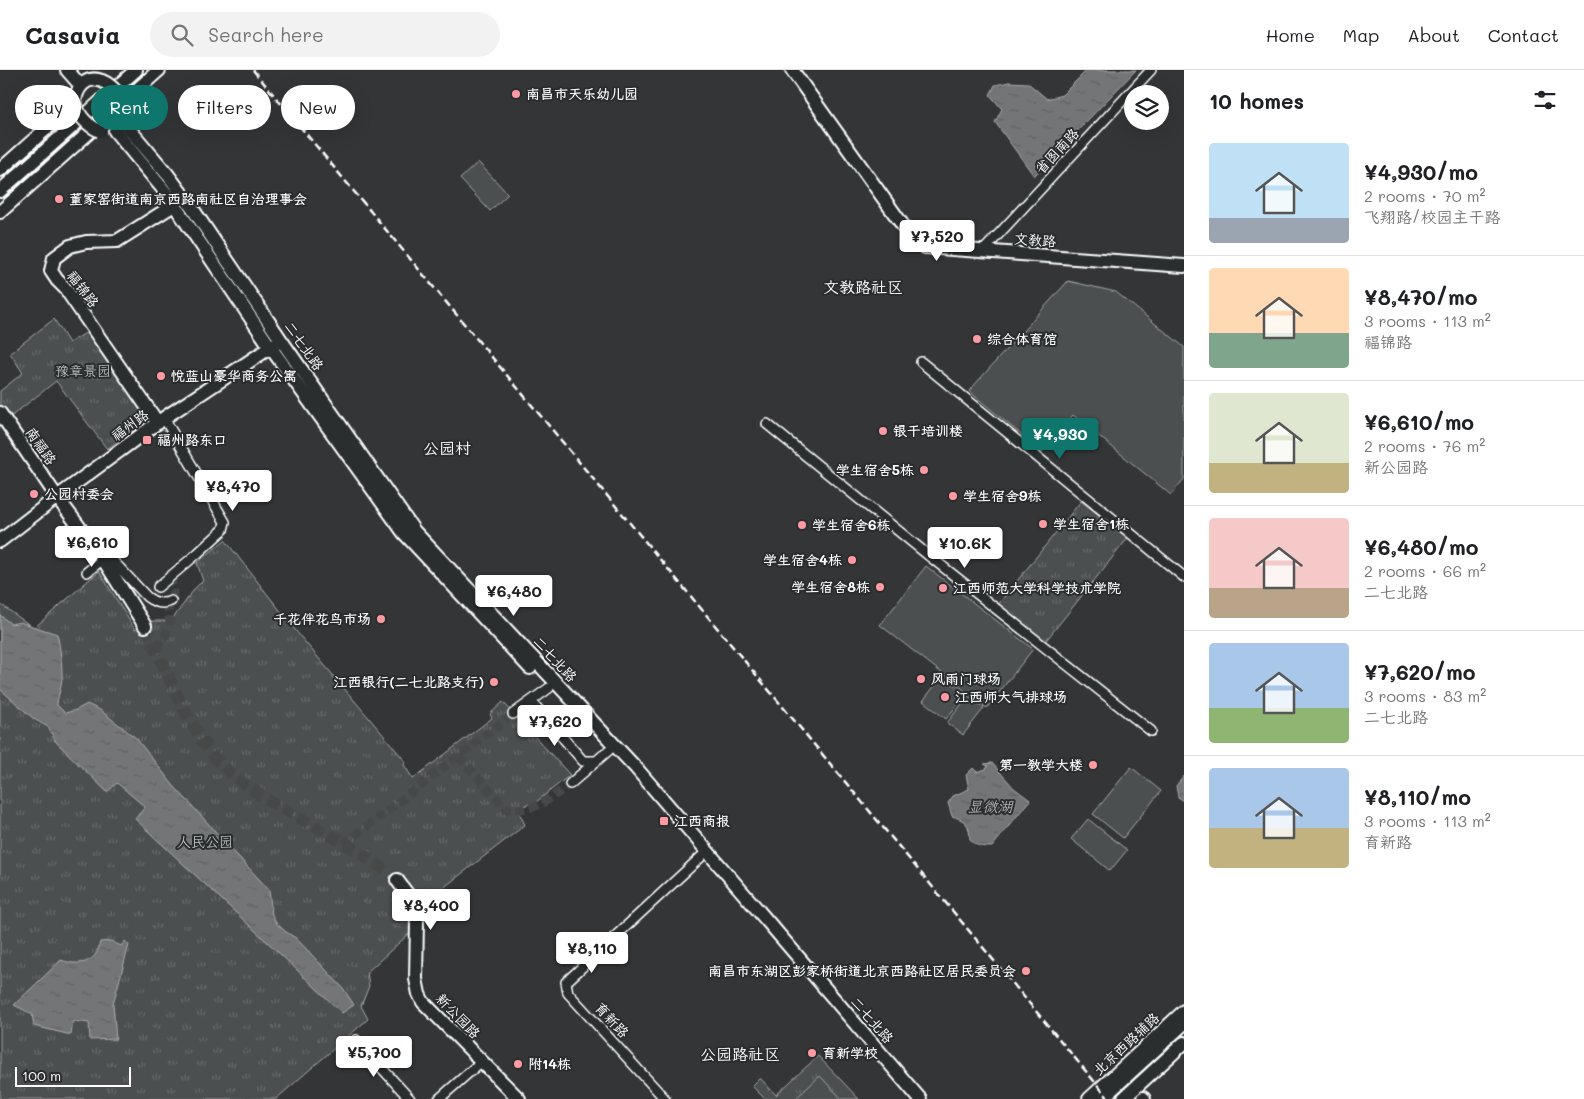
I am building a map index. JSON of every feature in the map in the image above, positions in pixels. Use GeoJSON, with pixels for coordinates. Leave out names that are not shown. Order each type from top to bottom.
{"type":"FeatureCollection","features":[{"type":"Feature","properties":{"kind":"main road"},"geometry":{"type":"LineString","coordinates":[[67,70],[80,85]]}},
{"type":"Feature","properties":{"kind":"main road"},"geometry":{"type":"LineString","coordinates":[[0,180],[124,70]]}},
{"type":"Feature","properties":{"kind":"main road"},"geometry":{"type":"LineString","coordinates":[[0,191],[136,70]]}},
{"type":"Feature","properties":{"kind":"main road"},"geometry":{"type":"LineString","coordinates":[[0,201],[148,70]]}},
{"type":"Feature","properties":{"kind":"main road"},"geometry":{"type":"LineString","coordinates":[[0,212],[159,70]]}},
{"type":"Feature","properties":{"kind":"main road","name":"文教路"},"geometry":{"type":"LineString","coordinates":[[792,70],[909,234],[925,247],[1184,266]]}},
{"type":"Feature","properties":{"kind":"main road"},"geometry":{"type":"LineString","coordinates":[[81,86],[90,80],[102,81],[110,85]]}},
{"type":"Feature","properties":{"kind":"main road"},"geometry":{"type":"LineString","coordinates":[[81,117],[89,126],[100,131]]}},
{"type":"Feature","properties":{"kind":"main road"},"geometry":{"type":"LineString","coordinates":[[0,170],[45,130]]}},
{"type":"Feature","properties":{"kind":"main road"},"geometry":{"type":"LineString","coordinates":[[0,221],[100,131],[105,130]]}},
{"type":"Feature","properties":{"kind":"main road","name":"二七北路"},"geometry":{"type":"LineString","coordinates":[[122,130],[271,348],[404,533],[609,750],[910,1099]]}},
{"type":"Feature","properties":{"kind":"main road","name":"二七北路"},"geometry":{"type":"LineString","coordinates":[[123,130],[168,175],[188,202],[414,531],[636,768],[920,1099]]}},
{"type":"Feature","properties":{"kind":"main road","name":"福锦路"},"geometry":{"type":"LineString","coordinates":[[161,421],[51,271],[54,258],[70,246],[86,242],[116,241],[174,205]]}},
{"type":"Feature","properties":{"kind":"main road","name":"福州路"},"geometry":{"type":"LineString","coordinates":[[0,541],[161,421],[281,340]]}},
{"type":"Feature","properties":{"kind":"main road","name":"南福路"},"geometry":{"type":"LineString","coordinates":[[0,413],[57,497]]}},
{"type":"Feature","properties":{"kind":"main road"},"geometry":{"type":"LineString","coordinates":[[57,497],[103,559],[146,626]]}},
{"type":"Feature","properties":{"kind":"main road","name":"新公园路"},"geometry":{"type":"LineString","coordinates":[[397,880],[408,895],[417,920],[416,979],[423,1002],[519,1099]]}},
{"type":"Feature","properties":{"kind":"main road","name":"北京西路辅路"},"geometry":{"type":"LineString","coordinates":[[1089,1099],[1184,1011]]}},
{"type":"Feature","properties":{"kind":"main road"},"geometry":{"type":"LineString","coordinates":[[1100,1099],[1184,1022]]}},
{"type":"Feature","properties":{"kind":"main road"},"geometry":{"type":"LineString","coordinates":[[1111,1099],[1184,1031]]}},
{"type":"Feature","properties":{"kind":"main road"},"geometry":{"type":"LineString","coordinates":[[1123,1099],[1184,1043]]}},
{"type":"Feature","properties":{"kind":"street","name":"省图南路"},"geometry":{"type":"LineString","coordinates":[[983,251],[1151,70]]}},
{"type":"Feature","properties":{"kind":"street"},"geometry":{"type":"LineString","coordinates":[[921,362],[1184,576]]}},
{"type":"Feature","properties":{"kind":"street","name":"福锦路"},"geometry":{"type":"LineString","coordinates":[[158,587],[223,530],[225,522],[161,421]]}},
{"type":"Feature","properties":{"kind":"street"},"geometry":{"type":"LineString","coordinates":[[767,424],[928,555],[1150,731]]}},
{"type":"Feature","properties":{"kind":"street"},"geometry":{"type":"LineString","coordinates":[[73,517],[147,597],[155,602],[165,603],[171,601]]}},
{"type":"Feature","properties":{"kind":"street"},"geometry":{"type":"LineString","coordinates":[[87,572],[103,559]]}},
{"type":"Feature","properties":{"kind":"street"},"geometry":{"type":"LineString","coordinates":[[514,714],[549,688]]}},
{"type":"Feature","properties":{"kind":"street"},"geometry":{"type":"LineString","coordinates":[[531,701],[583,761],[596,762]]}},
{"type":"Feature","properties":{"kind":"street"},"geometry":{"type":"LineString","coordinates":[[570,784],[609,750]]}},
{"type":"Feature","properties":{"kind":"street","name":"育新路"},"geometry":{"type":"LineString","coordinates":[[665,1099],[568,993],[566,982],[701,857]]}},
{"type":"Feature","properties":{"kind":"street"},"geometry":{"type":"LineString","coordinates":[[356,1040],[410,1099]]}},
{"type":"Feature","properties":{"kind":"street"},"geometry":{"type":"LineString","coordinates":[[440,1099],[482,1061]]}},
{"type":"Feature","properties":{"kind":"green space"},"geometry":{"type":"Polygon","coordinates":[[[478,162],[508,194],[490,211],[460,179],[478,162]]]}},
{"type":"Feature","properties":{"kind":"green space"},"geometry":{"type":"Polygon","coordinates":[[[1068,281],[1116,292],[1184,347],[1184,479],[1171,495],[1073,415],[1042,452],[969,391],[1068,281]]]}},
{"type":"Feature","properties":{"kind":"green space","name":"豫章景园"},"geometry":{"type":"Polygon","coordinates":[[[54,319],[69,343],[89,331],[149,419],[107,449],[56,381],[9,418],[0,407],[0,391],[23,373],[10,353],[54,319]]]}},
{"type":"Feature","properties":{"kind":"green space"},"geometry":{"type":"Polygon","coordinates":[[[1081,501],[1128,538],[1044,643],[997,606],[1081,501]]]}},
{"type":"Feature","properties":{"kind":"green space","name":"人民公园"},"geometry":{"type":"Polygon","coordinates":[[[225,540],[300,636],[406,762],[404,765],[413,779],[492,718],[490,714],[503,702],[570,775],[536,802],[517,808],[525,825],[434,895],[422,922],[367,972],[369,986],[361,1006],[368,1019],[276,1099],[0,1099],[0,604],[34,628],[99,571],[135,630],[153,621],[171,621],[196,587],[203,581],[197,563],[225,540]]]}},
{"type":"Feature","properties":{"kind":"green space"},"geometry":{"type":"Polygon","coordinates":[[[926,566],[1033,649],[987,708],[880,625],[926,566]]]}},
{"type":"Feature","properties":{"kind":"green space","name":"江西师大气排球场"},"geometry":{"type":"Polygon","coordinates":[[[942,676],[966,694],[946,719],[923,701],[942,676]]]}},
{"type":"Feature","properties":{"kind":"green space"},"geometry":{"type":"Polygon","coordinates":[[[968,696],[984,708],[963,735],[947,723],[968,696]]]}},
{"type":"Feature","properties":{"kind":"green space"},"geometry":{"type":"Polygon","coordinates":[[[1131,767],[1161,791],[1123,838],[1093,814],[1131,767]]]}},
{"type":"Feature","properties":{"kind":"green space"},"geometry":{"type":"Polygon","coordinates":[[[1088,819],[1127,850],[1110,871],[1071,839],[1088,819]]]}},
{"type":"Feature","properties":{"kind":"green space"},"geometry":{"type":"Polygon","coordinates":[[[818,1056],[859,1099],[765,1099],[752,1086],[760,1078],[776,1095],[818,1056]]]}},
{"type":"Feature","properties":{"kind":"green space"},"geometry":{"type":"Polygon","coordinates":[[[820,1076],[842,1099],[795,1099],[820,1076]]]}},
{"type":"Feature","properties":{"kind":"water"},"geometry":{"type":"Polygon","coordinates":[[[1087,70],[1136,70],[1034,176],[995,122],[1002,109],[990,95],[995,85],[1009,82],[1028,83],[1047,99],[1062,95],[1087,70]]]}},
{"type":"Feature","properties":{"kind":"water"},"geometry":{"type":"Polygon","coordinates":[[[0,615],[11,624],[20,622],[57,634],[62,680],[57,705],[65,713],[87,704],[100,710],[136,738],[173,785],[269,890],[272,915],[276,923],[296,938],[343,988],[354,1005],[342,1013],[135,819],[145,807],[117,783],[107,792],[56,742],[48,727],[34,719],[0,689],[0,615]]]}},
{"type":"Feature","properties":{"kind":"water","name":"显微湖"},"geometry":{"type":"Polygon","coordinates":[[[992,763],[1014,788],[1030,800],[992,847],[986,847],[972,842],[967,825],[962,820],[952,816],[948,803],[953,796],[969,789],[966,775],[973,768],[977,772],[986,769],[988,766],[984,764],[992,763]]]}},
{"type":"Feature","properties":{"kind":"water"},"geometry":{"type":"Polygon","coordinates":[[[1184,776],[1184,801],[1178,797],[1176,786],[1184,776]]]}},
{"type":"Feature","properties":{"kind":"water"},"geometry":{"type":"Polygon","coordinates":[[[111,941],[121,946],[125,941],[129,945],[113,1004],[116,1039],[90,1040],[89,1023],[73,1021],[71,1035],[34,1026],[32,1014],[14,1005],[61,960],[75,963],[88,961],[96,954],[100,942],[111,941]]]}},
{"type":"Feature","properties":{"kind":"tunnel"},"geometry":{"type":"LineString","coordinates":[[156,648],[165,637],[170,622],[168,609],[173,593],[171,575]]}},
{"type":"Feature","properties":{"kind":"tunnel"},"geometry":{"type":"LineString","coordinates":[[145,626],[186,713],[205,745],[217,760],[259,794],[347,845],[397,880]]}},
{"type":"Feature","properties":{"kind":"tunnel"},"geometry":{"type":"LineString","coordinates":[[344,844],[513,714]]}},
{"type":"Feature","properties":{"kind":"tunnel"},"geometry":{"type":"LineString","coordinates":[[459,756],[506,809],[534,807],[548,800],[570,784]]}},
{"type":"Feature","properties":{"kind":"railway"},"geometry":{"type":"LineString","coordinates":[[253,70],[1109,1099]]}},
{"type":"Feature","properties":{"kind":"place","name":"南昌市天乐幼儿园"},"geometry":{"type":"Point","coordinates":[516,94]}},
{"type":"Feature","properties":{"kind":"place","name":"董家窑街道南京西路南社区自治理事会"},"geometry":{"type":"Point","coordinates":[59,199]}},
{"type":"Feature","properties":{"kind":"place","name":"综合体育馆"},"geometry":{"type":"Point","coordinates":[977,339]}},
{"type":"Feature","properties":{"kind":"place","name":"悦蓝山豪华商务公寓"},"geometry":{"type":"Point","coordinates":[161,376]}},
{"type":"Feature","properties":{"kind":"place","name":"银干培训楼"},"geometry":{"type":"Point","coordinates":[883,431]}},
{"type":"Feature","properties":{"kind":"place","name":"福州路东口"},"geometry":{"type":"Point","coordinates":[147,440]}},
{"type":"Feature","properties":{"kind":"place","name":"学生宿舍5栋"},"geometry":{"type":"Point","coordinates":[924,470]}},
{"type":"Feature","properties":{"kind":"place","name":"公园村委会"},"geometry":{"type":"Point","coordinates":[34,494]}},
{"type":"Feature","properties":{"kind":"place","name":"学生宿舍9栋"},"geometry":{"type":"Point","coordinates":[953,496]}},
{"type":"Feature","properties":{"kind":"place","name":"学生宿舍1栋"},"geometry":{"type":"Point","coordinates":[1043,524]}},
{"type":"Feature","properties":{"kind":"place","name":"学生宿舍6栋"},"geometry":{"type":"Point","coordinates":[802,525]}},
{"type":"Feature","properties":{"kind":"place","name":"学生宿舍4栋"},"geometry":{"type":"Point","coordinates":[852,560]}},
{"type":"Feature","properties":{"kind":"place","name":"学生宿舍8栋"},"geometry":{"type":"Point","coordinates":[880,587]}},
{"type":"Feature","properties":{"kind":"place","name":"江西师范大学科学技术学院"},"geometry":{"type":"Point","coordinates":[943,588]}},
{"type":"Feature","properties":{"kind":"place","name":"千花伴花鸟市场"},"geometry":{"type":"Point","coordinates":[381,619]}},
{"type":"Feature","properties":{"kind":"place","name":"风雨门球场"},"geometry":{"type":"Point","coordinates":[921,679]}},
{"type":"Feature","properties":{"kind":"place","name":"江西银行(二七北路支行)"},"geometry":{"type":"Point","coordinates":[494,682]}},
{"type":"Feature","properties":{"kind":"place","name":"江西师大气排球场"},"geometry":{"type":"Point","coordinates":[945,697]}},
{"type":"Feature","properties":{"kind":"place","name":"第一教学大楼"},"geometry":{"type":"Point","coordinates":[1093,765]}},
{"type":"Feature","properties":{"kind":"place","name":"江西商报"},"geometry":{"type":"Point","coordinates":[664,821]}},
{"type":"Feature","properties":{"kind":"place","name":"南昌市东湖区彭家桥街道北京西路社区居民委员会"},"geometry":{"type":"Point","coordinates":[1026,971]}},
{"type":"Feature","properties":{"kind":"place","name":"育新学校"},"geometry":{"type":"Point","coordinates":[812,1053]}},
{"type":"Feature","properties":{"kind":"place","name":"附14栋"},"geometry":{"type":"Point","coordinates":[518,1064]}},
{"type":"Feature","properties":{"kind":"district","name":"文教路社区"},"geometry":{"type":"Point","coordinates":[863,287]}},
{"type":"Feature","properties":{"kind":"district","name":"公园村"},"geometry":{"type":"Point","coordinates":[447,448]}},
{"type":"Feature","properties":{"kind":"district","name":"公园路社区"},"geometry":{"type":"Point","coordinates":[740,1054]}}]}
